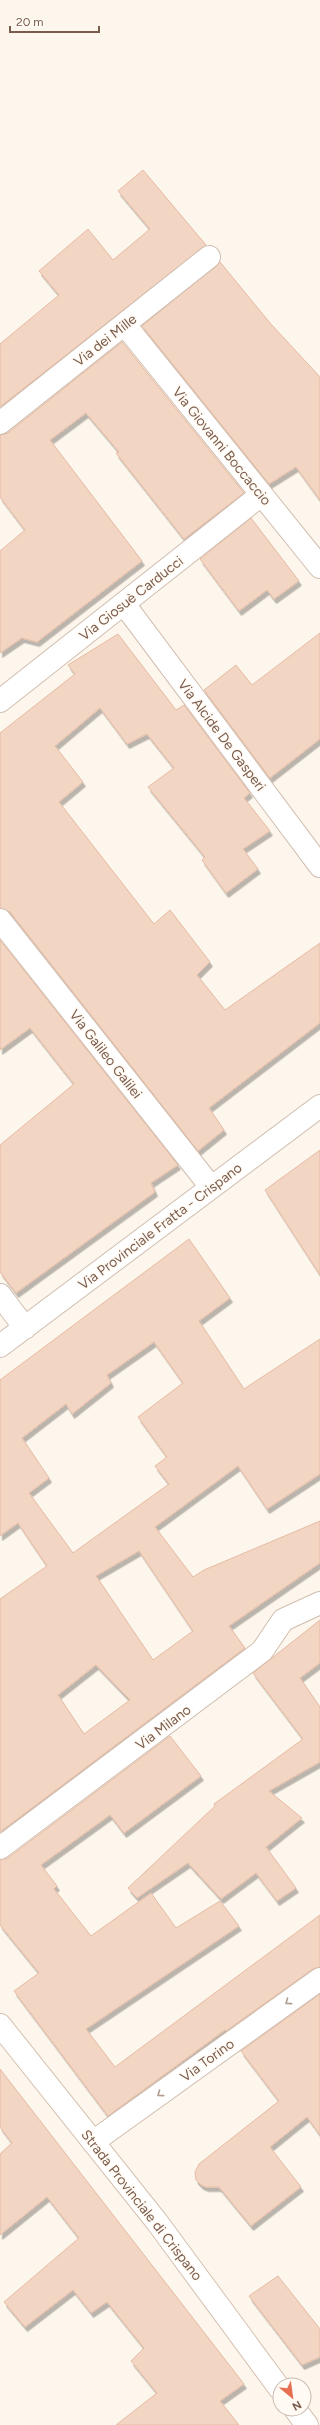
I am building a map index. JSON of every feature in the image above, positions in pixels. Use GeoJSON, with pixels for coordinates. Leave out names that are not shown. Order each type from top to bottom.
{"type":"FeatureCollection","features":[{"type":"Feature","properties":{"kind":"street","name":"Via dei Mille"},"geometry":{"type":"LineString","coordinates":[[0,423],[209,257]]}},
{"type":"Feature","properties":{"kind":"street","name":"Via Giovanni Boccaccio"},"geometry":{"type":"LineString","coordinates":[[125,324],[320,567]]}},
{"type":"Feature","properties":{"kind":"street","name":"Via Giosuè Carducci"},"geometry":{"type":"LineString","coordinates":[[0,701],[261,495]]}},
{"type":"Feature","properties":{"kind":"street","name":"Via Alcide De Gasperi"},"geometry":{"type":"LineString","coordinates":[[124,604],[320,866]]}},
{"type":"Feature","properties":{"kind":"street","name":"Via Galileo Galilei"},"geometry":{"type":"LineString","coordinates":[[0,920],[211,1187]]}},
{"type":"Feature","properties":{"kind":"street","name":"Via Provinciale Fratta - Crispano"},"geometry":{"type":"LineString","coordinates":[[0,1346],[320,1106]]}},
{"type":"Feature","properties":{"kind":"street"},"geometry":{"type":"LineString","coordinates":[[0,1295],[25,1328]]}},
{"type":"Feature","properties":{"kind":"street","name":"Via Milano"},"geometry":{"type":"LineString","coordinates":[[0,1848],[262,1651],[283,1620],[320,1603]]}},
{"type":"Feature","properties":{"kind":"street","name":"Via Torino"},"geometry":{"type":"LineString","coordinates":[[93,2142],[320,1979]]}},
{"type":"Feature","properties":{"kind":"street","name":"Strada Provinciale di Crispano"},"geometry":{"type":"LineString","coordinates":[[0,2025],[157,2222],[272,2378]]}},
{"type":"Feature","properties":{"kind":"building"},"geometry":{"type":"Polygon","coordinates":[[[143,170],[206,245],[0,407],[0,344],[59,295],[39,271],[88,229],[113,260],[150,229],[118,191],[143,170]]]}},
{"type":"Feature","properties":{"kind":"building"},"geometry":{"type":"Polygon","coordinates":[[[220,262],[270,323],[320,377],[320,500],[296,467],[269,484],[142,326],[220,262]]]}},
{"type":"Feature","properties":{"kind":"building"},"geometry":{"type":"Polygon","coordinates":[[[122,342],[244,493],[184,539],[116,453],[119,452],[86,413],[50,440],[142,561],[37,642],[22,638],[0,653],[0,551],[25,530],[0,497],[0,435],[8,433],[122,342]]]}},
{"type":"Feature","properties":{"kind":"building"},"geometry":{"type":"Polygon","coordinates":[[[251,518],[299,581],[274,599],[267,590],[239,611],[200,559],[251,518]]]}},
{"type":"Feature","properties":{"kind":"building"},"geometry":{"type":"Polygon","coordinates":[[[320,633],[320,739],[270,778],[204,690],[236,665],[252,685],[320,633]]]}},
{"type":"Feature","properties":{"kind":"building"},"geometry":{"type":"Polygon","coordinates":[[[118,634],[176,710],[184,705],[250,793],[244,798],[270,831],[243,849],[258,869],[226,893],[202,860],[205,857],[148,787],[174,768],[147,734],[127,744],[100,708],[55,746],[83,782],[59,802],[154,924],[170,910],[210,962],[197,975],[225,1010],[320,943],[320,1023],[209,1108],[224,1130],[198,1151],[10,912],[0,908],[0,733],[75,674],[68,665],[118,634]]]}},
{"type":"Feature","properties":{"kind":"building"},"geometry":{"type":"Polygon","coordinates":[[[0,940],[178,1165],[151,1183],[155,1192],[16,1293],[0,1272],[0,1145],[74,1084],[30,1028],[0,1050],[0,940]]]}},
{"type":"Feature","properties":{"kind":"building"},"geometry":{"type":"Polygon","coordinates":[[[320,1150],[320,1275],[265,1190],[320,1150]]]}},
{"type":"Feature","properties":{"kind":"building"},"geometry":{"type":"Polygon","coordinates":[[[189,1239],[230,1298],[199,1321],[244,1389],[320,1339],[320,1474],[267,1509],[238,1466],[155,1527],[193,1577],[204,1570],[320,1521],[320,1563],[229,1626],[245,1648],[0,1832],[0,1599],[47,1566],[18,1523],[0,1536],[0,1380],[189,1239]],[[154,1342],[107,1375],[111,1383],[72,1414],[66,1404],[22,1438],[49,1478],[29,1493],[73,1553],[169,1484],[155,1466],[167,1457],[138,1417],[183,1383],[154,1342]],[[139,1551],[96,1576],[153,1660],[193,1631],[139,1551]],[[96,1665],[58,1695],[84,1734],[130,1700],[96,1665]]]}},
{"type":"Feature","properties":{"kind":"building"},"geometry":{"type":"Polygon","coordinates":[[[320,1620],[320,1663],[300,1678],[320,1707],[320,1762],[269,1791],[302,1818],[266,1847],[296,1888],[277,1901],[256,1873],[221,1899],[188,1863],[137,1898],[128,1888],[215,1806],[214,1804],[303,1739],[253,1673],[320,1620]]]}},
{"type":"Feature","properties":{"kind":"building"},"geometry":{"type":"Polygon","coordinates":[[[170,1736],[201,1776],[124,1833],[110,1815],[41,1865],[57,1886],[54,1889],[91,1936],[151,1893],[176,1928],[220,1901],[239,1926],[86,2029],[115,2067],[320,1915],[320,1967],[313,1969],[226,2031],[225,2030],[108,2116],[14,1991],[39,1973],[0,1925],[0,1860],[8,1858],[170,1736]]]}},
{"type":"Feature","properties":{"kind":"building"},"geometry":{"type":"Polygon","coordinates":[[[320,1994],[320,2135],[307,2117],[270,2147],[301,2187],[251,2226],[219,2187],[206,2187],[201,2185],[196,2180],[195,2172],[199,2164],[279,2101],[241,2051],[320,1994]]]}},
{"type":"Feature","properties":{"kind":"building"},"geometry":{"type":"Polygon","coordinates":[[[0,2069],[244,2384],[220,2401],[239,2425],[116,2425],[157,2393],[131,2361],[144,2348],[107,2302],[91,2313],[73,2290],[25,2327],[4,2302],[79,2238],[47,2197],[0,2235],[0,2154],[12,2143],[0,2127],[0,2069]]]}},
{"type":"Feature","properties":{"kind":"building"},"geometry":{"type":"Polygon","coordinates":[[[278,2276],[320,2329],[320,2357],[302,2365],[249,2296],[278,2276]]]}}]}
